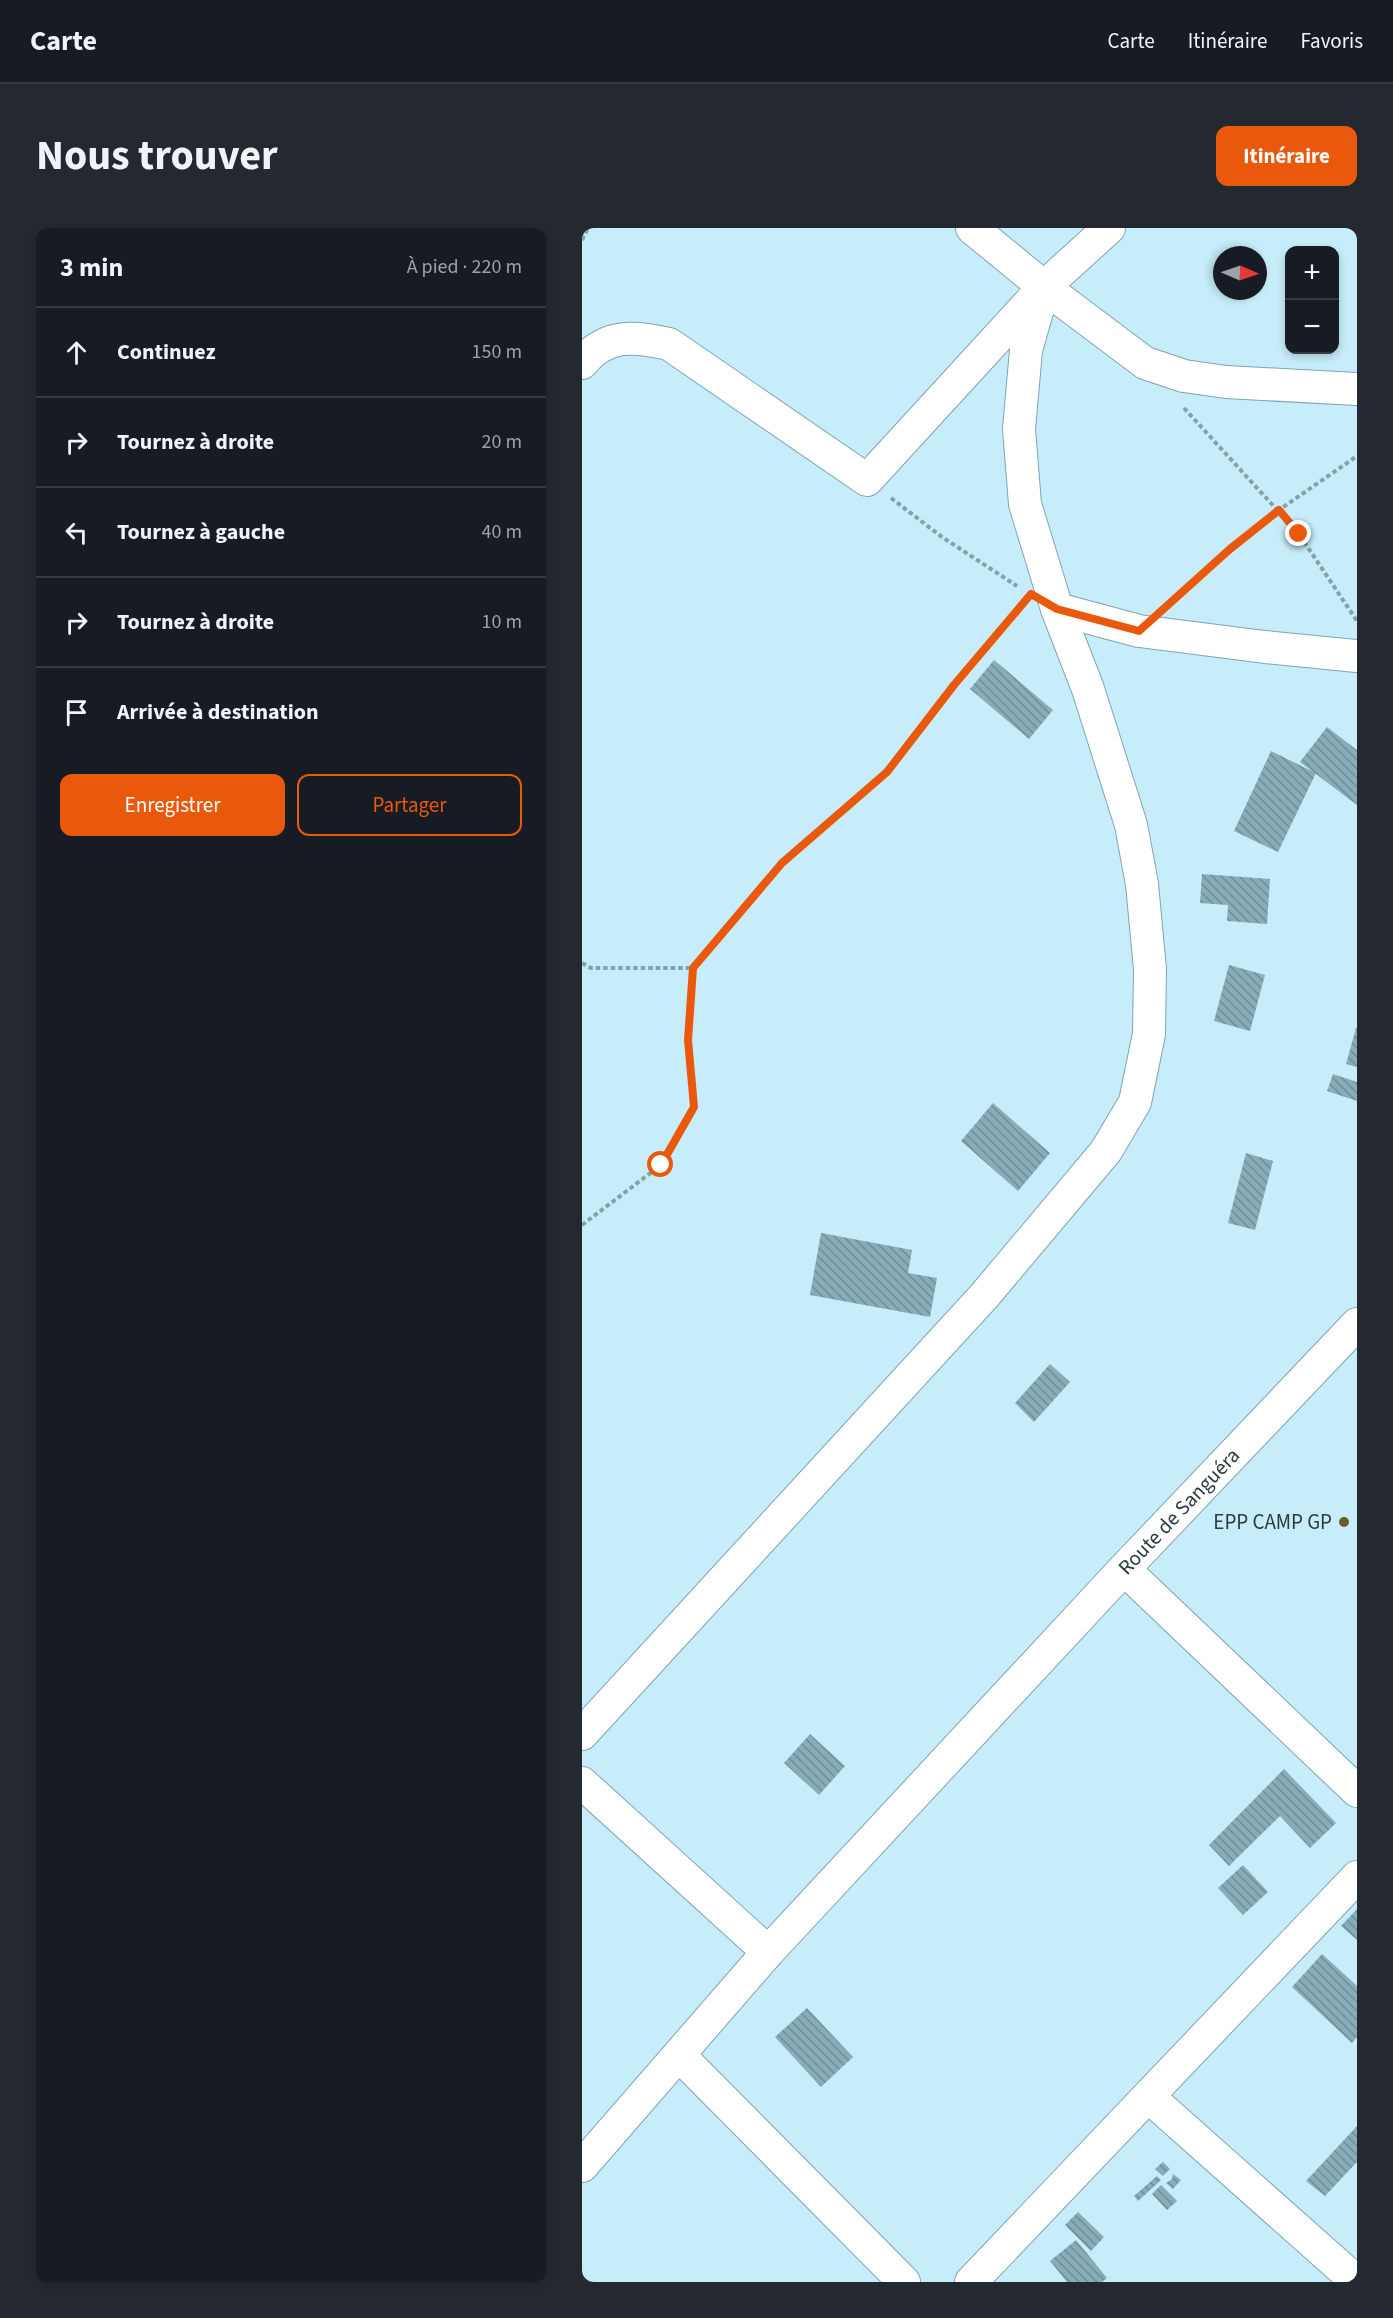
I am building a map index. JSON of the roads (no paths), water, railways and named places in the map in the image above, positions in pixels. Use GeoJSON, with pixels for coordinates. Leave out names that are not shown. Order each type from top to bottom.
{"type":"FeatureCollection","features":[{"type":"Feature","properties":{"kind":"street"},"geometry":{"type":"LineString","coordinates":[[972,228],[1044,287],[1144,363],[1184,376],[1226,382],[1357,389]]}},
{"type":"Feature","properties":{"kind":"street"},"geometry":{"type":"LineString","coordinates":[[582,363],[589,355],[612,340],[645,338],[669,344],[867,480],[1044,287],[1109,228]]}},
{"type":"Feature","properties":{"kind":"street"},"geometry":{"type":"LineString","coordinates":[[582,1734],[985,1295],[1106,1151],[1135,1102],[1149,1034],[1150,969],[1142,884],[1131,825],[1088,689],[1044,602],[1026,504],[1019,429],[1026,350],[1044,287]]}},
{"type":"Feature","properties":{"kind":"street"},"geometry":{"type":"LineString","coordinates":[[1044,602],[1139,631],[1357,656]]}},
{"type":"Feature","properties":{"kind":"street","name":"Route de Sanguéra"},"geometry":{"type":"LineString","coordinates":[[1357,1324],[1124,1569],[1357,1791]]}},
{"type":"Feature","properties":{"kind":"street"},"geometry":{"type":"LineString","coordinates":[[582,2166],[768,1952],[1124,1569]]}},
{"type":"Feature","properties":{"kind":"street"},"geometry":{"type":"LineString","coordinates":[[582,1783],[768,1952]]}},
{"type":"Feature","properties":{"kind":"street"},"geometry":{"type":"LineString","coordinates":[[971,2282],[1357,1877]]}},
{"type":"Feature","properties":{"kind":"street"},"geometry":{"type":"LineString","coordinates":[[679,2055],[903,2282]]}},
{"type":"Feature","properties":{"kind":"street"},"geometry":{"type":"LineString","coordinates":[[1149,2097],[1357,2282]]}},
{"type":"Feature","properties":{"kind":"place","name":"EPP CAMP GP"},"geometry":{"type":"Point","coordinates":[1344,1522]}}]}
